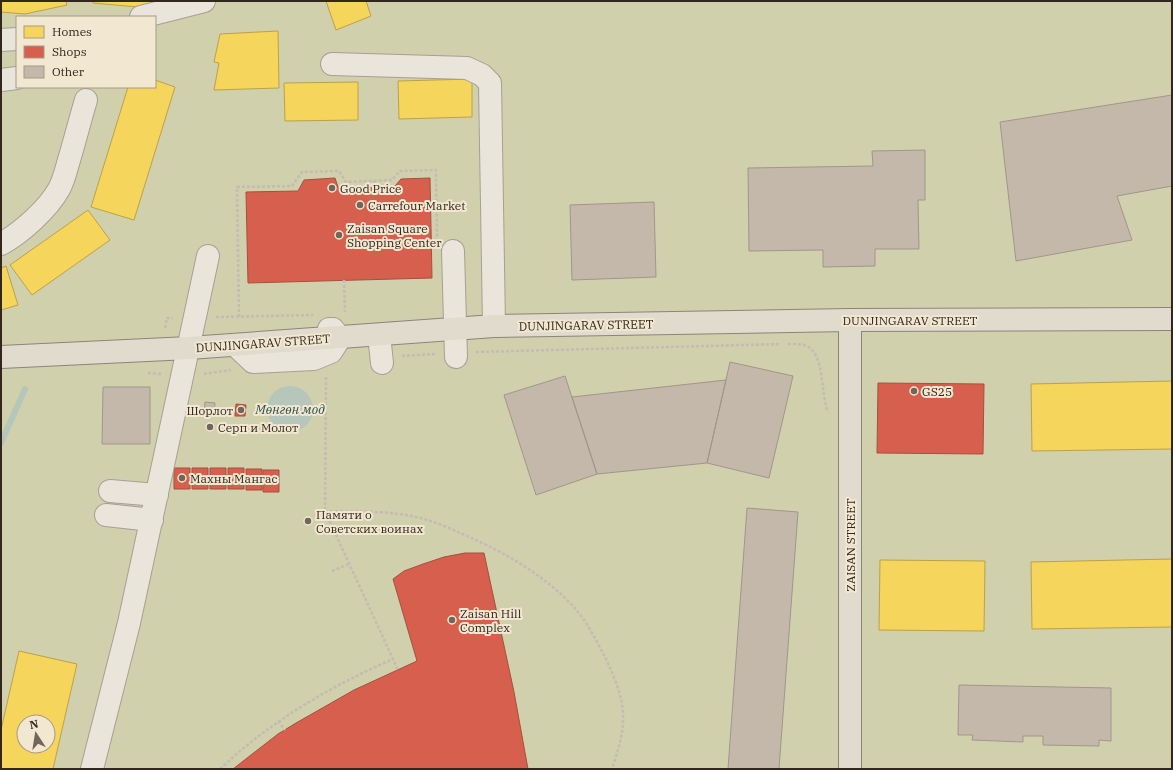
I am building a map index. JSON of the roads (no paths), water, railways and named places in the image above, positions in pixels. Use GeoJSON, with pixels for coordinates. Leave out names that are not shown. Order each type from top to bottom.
{"type":"FeatureCollection","features":[{"type":"Feature","properties":{"kind":"main road","name":"DUNJINGARAV STREET"},"geometry":{"type":"LineString","coordinates":[[4,357],[195,348],[456,330],[494,326],[850,320],[1172,320]]}},
{"type":"Feature","properties":{"kind":"main road","name":"ZAISAN STREET"},"geometry":{"type":"LineString","coordinates":[[850,320],[850,769]]}},
{"type":"Feature","properties":{"kind":"street"},"geometry":{"type":"LineString","coordinates":[[145,16],[204,1]]}},
{"type":"Feature","properties":{"kind":"street"},"geometry":{"type":"LineString","coordinates":[[1,40],[16,39]]}},
{"type":"Feature","properties":{"kind":"street"},"geometry":{"type":"LineString","coordinates":[[332,64],[467,68],[482,75],[490,83],[494,326]]}},
{"type":"Feature","properties":{"kind":"street"},"geometry":{"type":"LineString","coordinates":[[1,80],[16,78]]}},
{"type":"Feature","properties":{"kind":"street"},"geometry":{"type":"LineString","coordinates":[[1,244],[14,237],[49,204],[59,190],[65,175],[86,100]]}},
{"type":"Feature","properties":{"kind":"street"},"geometry":{"type":"LineString","coordinates":[[445,246],[456,330],[456,355]]}},
{"type":"Feature","properties":{"kind":"street"},"geometry":{"type":"LineString","coordinates":[[92,769],[130,623],[183,376],[195,348],[208,256]]}},
{"type":"Feature","properties":{"kind":"street"},"geometry":{"type":"LineString","coordinates":[[195,348],[230,334],[333,329],[340,338]]}},
{"type":"Feature","properties":{"kind":"street"},"geometry":{"type":"LineString","coordinates":[[380,335],[382,360]]}},
{"type":"Feature","properties":{"kind":"street"},"geometry":{"type":"LineString","coordinates":[[110,491],[157,495]]}},
{"type":"Feature","properties":{"kind":"street"},"geometry":{"type":"LineString","coordinates":[[106,515],[152,520]]}},
{"type":"Feature","properties":{"kind":"water","name":"Мөнгөн мод"},"geometry":{"type":"Polygon","coordinates":[[[295,386],[307,392],[312,400],[312,418],[307,426],[299,431],[285,432],[273,426],[268,418],[267,404],[273,392],[281,387],[295,386]]]}},
{"type":"Feature","properties":{"kind":"waterway"},"geometry":{"type":"LineString","coordinates":[[1,443],[25,389]]}},
{"type":"Feature","properties":{"kind":"place","name":"Good Price"},"geometry":{"type":"Point","coordinates":[332,188]}},
{"type":"Feature","properties":{"kind":"place","name":"Carrefour Market"},"geometry":{"type":"Point","coordinates":[360,205]}},
{"type":"Feature","properties":{"kind":"place","name":"Zaisan Square Shopping Center"},"geometry":{"type":"Point","coordinates":[339,235]}},
{"type":"Feature","properties":{"kind":"place","name":"GS25"},"geometry":{"type":"Point","coordinates":[914,391]}},
{"type":"Feature","properties":{"kind":"place","name":"Шорлот"},"geometry":{"type":"Point","coordinates":[241,410]}},
{"type":"Feature","properties":{"kind":"place","name":"Серп и Молот"},"geometry":{"type":"Point","coordinates":[210,427]}},
{"type":"Feature","properties":{"kind":"place","name":"Махны Мангас"},"geometry":{"type":"Point","coordinates":[182,478]}},
{"type":"Feature","properties":{"kind":"place","name":"Памяти о Советских воинах"},"geometry":{"type":"Point","coordinates":[308,521]}},
{"type":"Feature","properties":{"kind":"place","name":"Zaisan Hill Complex"},"geometry":{"type":"Point","coordinates":[452,620]}}]}
